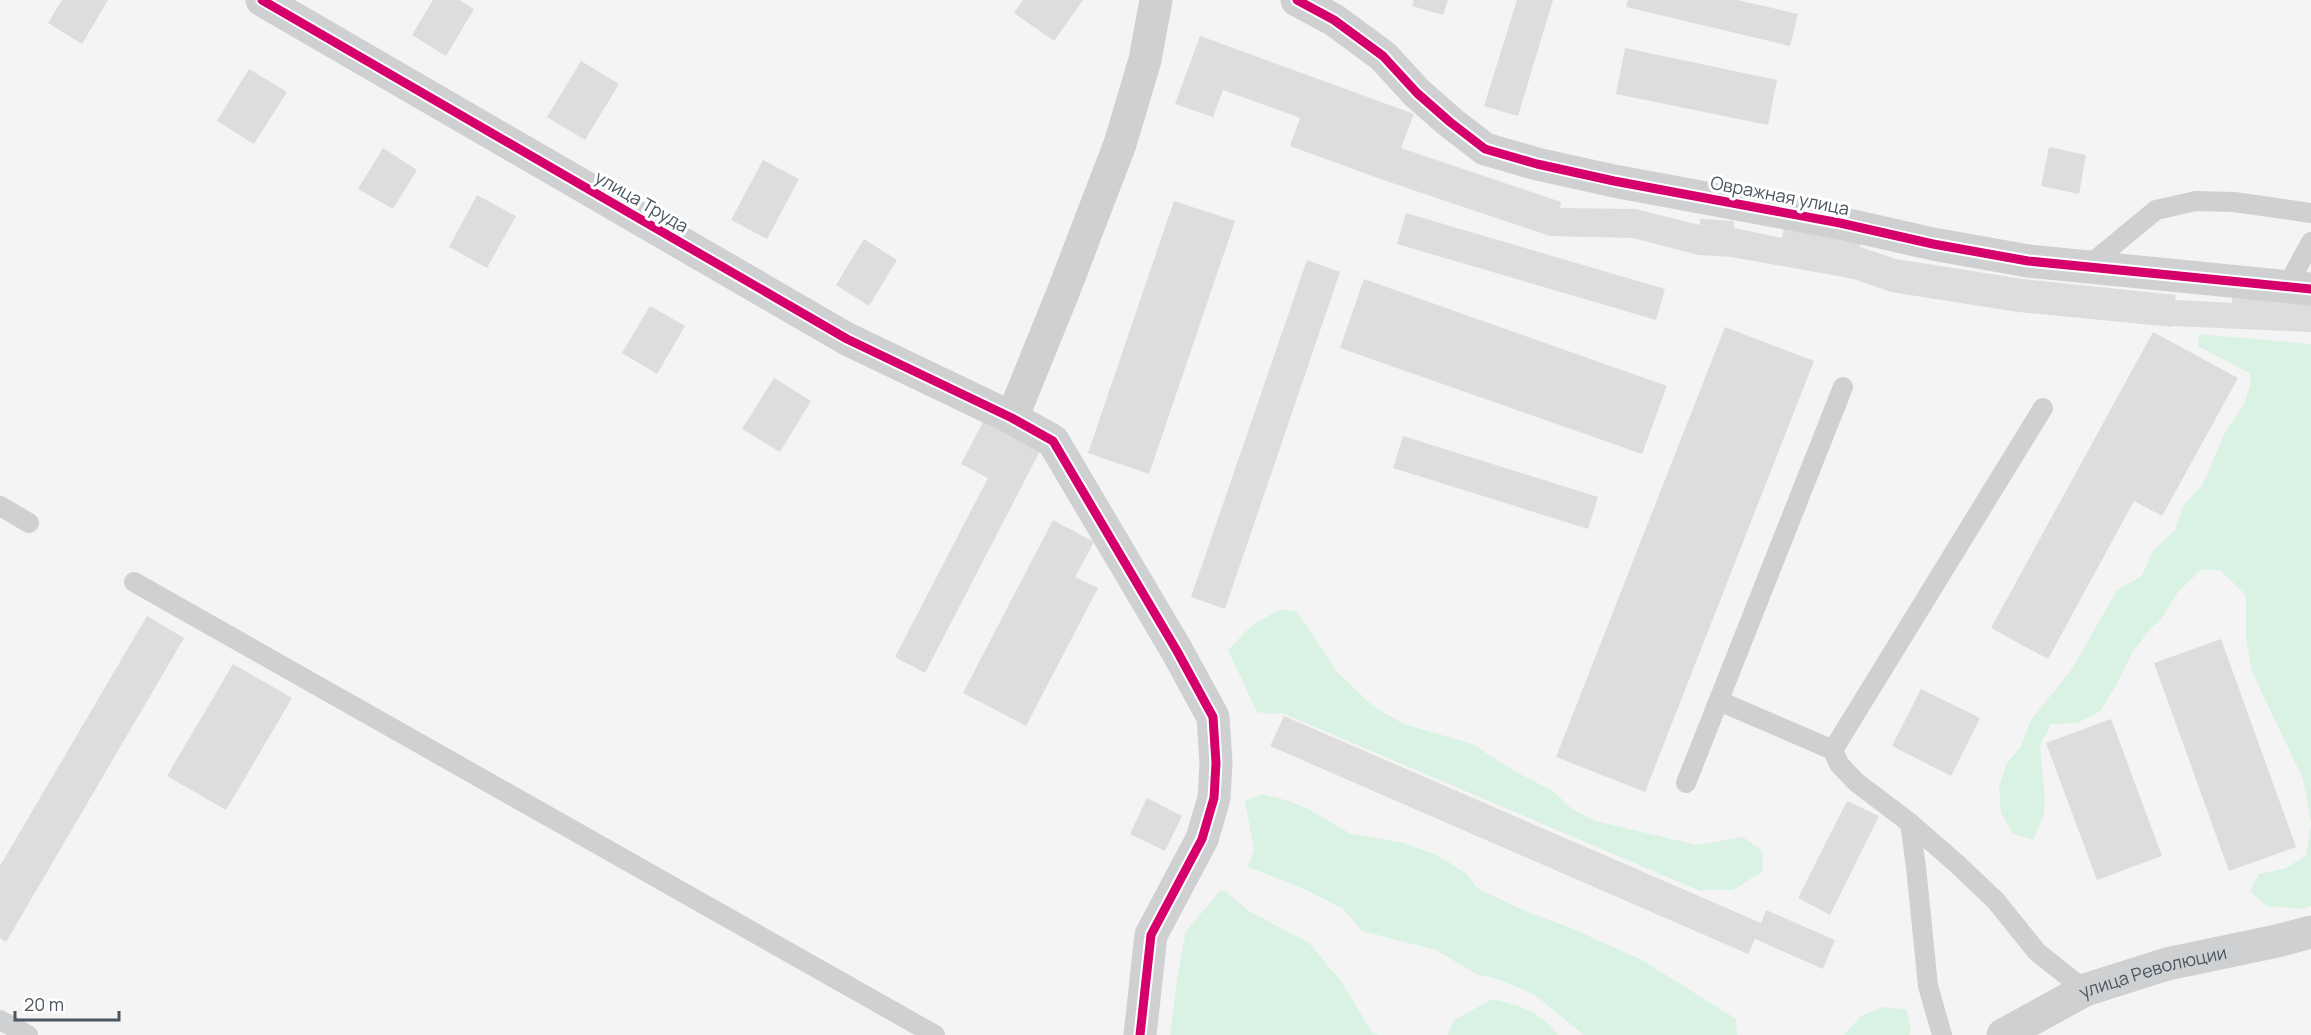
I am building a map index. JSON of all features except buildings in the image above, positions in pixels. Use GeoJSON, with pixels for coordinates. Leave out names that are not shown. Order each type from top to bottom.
{"type":"FeatureCollection","features":[{"type":"Feature","properties":{"kind":"street","name":"улица Труда"},"geometry":{"type":"LineString","coordinates":[[262,0],[847,339],[1012,418],[1053,441],[1214,717],[1216,763],[1214,798],[1202,838],[1152,935],[1140,1035]]}},
{"type":"Feature","properties":{"kind":"street"},"geometry":{"type":"LineString","coordinates":[[1012,418],[1120,144],[1145,60],[1156,0]]}},
{"type":"Feature","properties":{"kind":"street","name":"Овражная улица"},"geometry":{"type":"LineString","coordinates":[[1297,0],[1334,20],[1383,56],[1417,93],[1485,149],[1537,164],[2028,261],[2298,288]]}},
{"type":"Feature","properties":{"kind":"street","name":"улица Революции"},"geometry":{"type":"LineString","coordinates":[[2003,1035],[2085,990],[2167,964],[2311,932]]}},
{"type":"Feature","properties":{"kind":"lane"},"geometry":{"type":"LineString","coordinates":[[2087,267],[2156,210],[2196,201],[2234,202],[2311,213]]}},
{"type":"Feature","properties":{"kind":"lane"},"geometry":{"type":"LineString","coordinates":[[2298,288],[2311,242]]}},
{"type":"Feature","properties":{"kind":"lane"},"geometry":{"type":"LineString","coordinates":[[1686,783],[1843,387]]}},
{"type":"Feature","properties":{"kind":"lane"},"geometry":{"type":"LineString","coordinates":[[1833,750],[2043,408]]}},
{"type":"Feature","properties":{"kind":"lane"},"geometry":{"type":"LineString","coordinates":[[0,506],[29,522]]}},
{"type":"Feature","properties":{"kind":"lane"},"geometry":{"type":"LineString","coordinates":[[134,582],[935,1035]]}},
{"type":"Feature","properties":{"kind":"lane"},"geometry":{"type":"LineString","coordinates":[[1719,701],[1833,750],[1839,764],[1856,782],[1910,823],[1996,901],[2037,952],[2085,990]]}},
{"type":"Feature","properties":{"kind":"lane"},"geometry":{"type":"LineString","coordinates":[[1910,823],[1929,986],[1942,1035]]}},
{"type":"Feature","properties":{"kind":"lane"},"geometry":{"type":"LineString","coordinates":[[0,1020],[28,1035]]}},
{"type":"Feature","properties":{"kind":"green space"},"geometry":{"type":"Polygon","coordinates":[[[2199,334],[2311,344],[2311,823],[2303,779],[2252,672],[2246,639],[2246,595],[2220,570],[2201,570],[2178,592],[2161,619],[2150,629],[2132,653],[2117,684],[2099,712],[2077,723],[2051,724],[2040,746],[2045,801],[2043,818],[2033,840],[2013,834],[2001,813],[1999,787],[2006,765],[2021,746],[2031,720],[2072,669],[2117,590],[2142,576],[2153,551],[2175,530],[2183,506],[2203,484],[2224,434],[2244,404],[2251,383],[2249,373],[2198,346],[2199,334]]]}},
{"type":"Feature","properties":{"kind":"green space"},"geometry":{"type":"Polygon","coordinates":[[[1280,609],[1297,612],[1337,672],[1374,707],[1404,724],[1472,744],[1516,772],[1553,791],[1572,809],[1595,821],[1697,845],[1743,837],[1762,851],[1763,871],[1733,890],[1698,890],[1282,713],[1257,712],[1228,650],[1251,626],[1280,609]]]}},
{"type":"Feature","properties":{"kind":"green space"},"geometry":{"type":"Polygon","coordinates":[[[1262,794],[1289,801],[1310,810],[1349,833],[1403,843],[1437,855],[1467,874],[1477,888],[1642,960],[1736,1019],[1737,1035],[1584,1035],[1535,995],[1501,980],[1476,974],[1436,950],[1362,931],[1342,908],[1302,888],[1248,867],[1254,850],[1245,801],[1262,794]]]}},
{"type":"Feature","properties":{"kind":"green space"},"geometry":{"type":"Polygon","coordinates":[[[2311,825],[2311,906],[2304,909],[2267,906],[2250,891],[2259,874],[2287,868],[2306,855],[2311,825]]]}},
{"type":"Feature","properties":{"kind":"green space"},"geometry":{"type":"Polygon","coordinates":[[[1220,891],[1226,892],[1249,911],[1309,943],[1340,980],[1372,1032],[1379,1035],[1170,1035],[1186,931],[1220,891]]]}},
{"type":"Feature","properties":{"kind":"green space"},"geometry":{"type":"Polygon","coordinates":[[[1492,999],[1536,1014],[1558,1035],[1448,1035],[1453,1021],[1492,999]]]}},
{"type":"Feature","properties":{"kind":"green space"},"geometry":{"type":"Polygon","coordinates":[[[1882,1007],[1907,1010],[1911,1030],[1909,1035],[1844,1035],[1861,1016],[1882,1007]]]}},
{"type":"Feature","properties":{"kind":"cycle path"},"geometry":{"type":"LineString","coordinates":[[262,0],[847,339],[1012,418],[1053,441],[1177,651],[1213,717],[1216,763],[1214,798],[1202,839],[1151,935],[1140,1035]]}},
{"type":"Feature","properties":{"kind":"cycle path"},"geometry":{"type":"LineString","coordinates":[[1297,0],[1334,20],[1383,56],[1417,93],[1485,149],[1537,164],[2028,261],[2311,289]]}}]}
